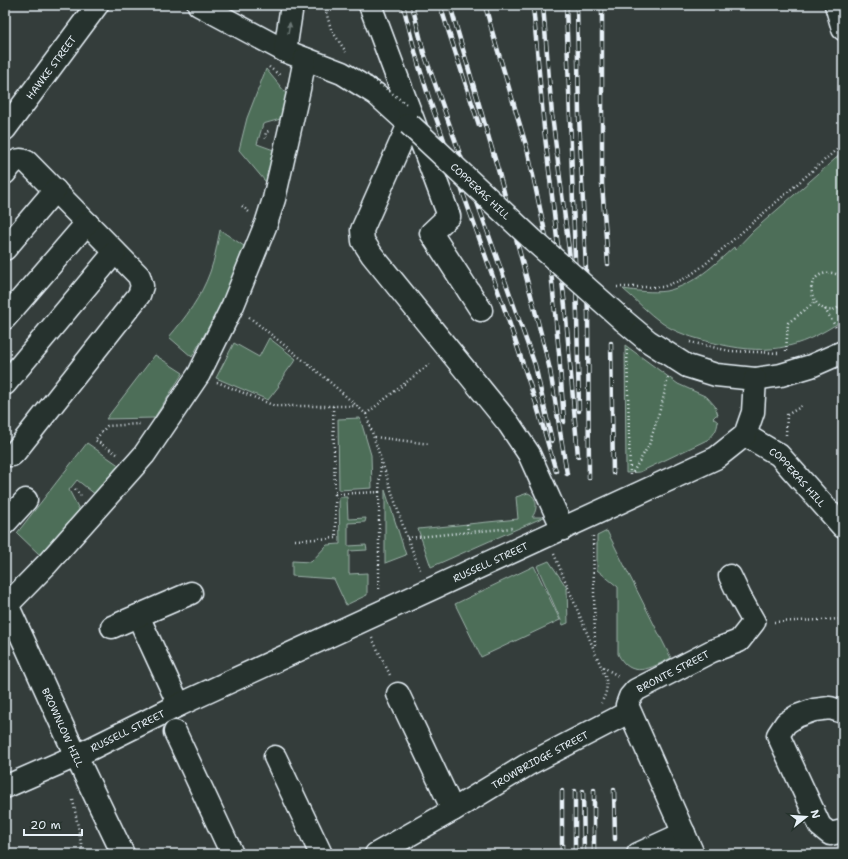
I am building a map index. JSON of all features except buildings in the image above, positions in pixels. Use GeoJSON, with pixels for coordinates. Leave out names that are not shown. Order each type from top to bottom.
{"type":"FeatureCollection","features":[{"type":"Feature","properties":{"kind":"street","name":"HAWKE STREET"},"geometry":{"type":"LineString","coordinates":[[5,129],[97,5]]}},
{"type":"Feature","properties":{"kind":"street","name":"COPPERAS HILL"},"geometry":{"type":"LineString","coordinates":[[199,5],[285,51],[342,73],[376,94],[533,240],[626,322],[648,341],[687,366],[716,375],[755,379],[790,373],[811,366],[843,352]]}},
{"type":"Feature","properties":{"kind":"street"},"geometry":{"type":"LineString","coordinates":[[285,51],[292,5]]}},
{"type":"Feature","properties":{"kind":"street"},"geometry":{"type":"LineString","coordinates":[[370,5],[450,216],[431,234],[481,310]]}},
{"type":"Feature","properties":{"kind":"street"},"geometry":{"type":"LineString","coordinates":[[836,5],[843,29]]}},
{"type":"Feature","properties":{"kind":"street"},"geometry":{"type":"LineString","coordinates":[[6,602],[47,564],[144,455],[199,374],[233,305],[266,224],[274,199],[305,59]]}},
{"type":"Feature","properties":{"kind":"street"},"geometry":{"type":"LineString","coordinates":[[409,124],[364,224],[362,230],[364,241],[372,255],[509,424],[530,454],[555,533]]}},
{"type":"Feature","properties":{"kind":"street"},"geometry":{"type":"LineString","coordinates":[[5,173],[16,160],[23,160],[27,162],[139,276],[142,286],[141,290],[16,452],[12,455],[5,455]]}},
{"type":"Feature","properties":{"kind":"street"},"geometry":{"type":"LineString","coordinates":[[5,249],[55,190]]}},
{"type":"Feature","properties":{"kind":"street"},"geometry":{"type":"LineString","coordinates":[[5,318],[87,223]]}},
{"type":"Feature","properties":{"kind":"street"},"geometry":{"type":"LineString","coordinates":[[5,384],[115,252]]}},
{"type":"Feature","properties":{"kind":"street"},"geometry":{"type":"LineString","coordinates":[[745,435],[753,412],[755,379]]}},
{"type":"Feature","properties":{"kind":"street","name":"COPPERAS HILL"},"geometry":{"type":"LineString","coordinates":[[745,435],[779,455],[843,526]]}},
{"type":"Feature","properties":{"kind":"street","name":"RUSSELL STREET"},"geometry":{"type":"LineString","coordinates":[[5,787],[76,756],[179,705],[716,458],[745,435]]}},
{"type":"Feature","properties":{"kind":"street"},"geometry":{"type":"LineString","coordinates":[[5,523],[26,500]]}},
{"type":"Feature","properties":{"kind":"street"},"geometry":{"type":"LineString","coordinates":[[730,576],[754,622]]}},
{"type":"Feature","properties":{"kind":"street"},"geometry":{"type":"LineString","coordinates":[[112,627],[191,592]]}},
{"type":"Feature","properties":{"kind":"street","name":"BROWNLOW HILL"},"geometry":{"type":"LineString","coordinates":[[6,602],[76,756],[123,854]]}},
{"type":"Feature","properties":{"kind":"street"},"geometry":{"type":"LineString","coordinates":[[138,616],[179,705]]}},
{"type":"Feature","properties":{"kind":"street","name":"BRONTE STREET"},"geometry":{"type":"LineString","coordinates":[[629,712],[627,705],[630,697],[636,690],[712,651],[739,641],[754,622]]}},
{"type":"Feature","properties":{"kind":"street"},"geometry":{"type":"LineString","coordinates":[[398,694],[452,810]]}},
{"type":"Feature","properties":{"kind":"street"},"geometry":{"type":"LineString","coordinates":[[843,712],[830,708],[814,710],[797,716],[786,723],[778,735],[820,826],[830,834],[843,832]]}},
{"type":"Feature","properties":{"kind":"street"},"geometry":{"type":"LineString","coordinates":[[629,712],[694,854]]}},
{"type":"Feature","properties":{"kind":"street","name":"TROWBRIDGE STREET"},"geometry":{"type":"LineString","coordinates":[[376,854],[527,765],[629,712]]}},
{"type":"Feature","properties":{"kind":"street"},"geometry":{"type":"LineString","coordinates":[[175,732],[232,854]]}},
{"type":"Feature","properties":{"kind":"street"},"geometry":{"type":"LineString","coordinates":[[275,757],[321,854]]}},
{"type":"Feature","properties":{"kind":"street"},"geometry":{"type":"LineString","coordinates":[[638,854],[684,833]]}},
{"type":"Feature","properties":{"kind":"path"},"geometry":{"type":"LineString","coordinates":[[617,291],[612,286],[663,287],[686,278],[703,266],[843,144]]}},
{"type":"Feature","properties":{"kind":"path"},"geometry":{"type":"LineString","coordinates":[[843,278],[834,273],[828,272],[817,278],[811,288],[811,295],[818,306],[825,309],[835,309],[843,304]]}},
{"type":"Feature","properties":{"kind":"path"},"geometry":{"type":"LineString","coordinates":[[786,351],[788,323],[815,302]]}},
{"type":"Feature","properties":{"kind":"path"},"geometry":{"type":"LineString","coordinates":[[233,305],[298,356],[366,414],[408,538],[428,591]]}},
{"type":"Feature","properties":{"kind":"path"},"geometry":{"type":"LineString","coordinates":[[825,309],[837,329]]}},
{"type":"Feature","properties":{"kind":"path"},"geometry":{"type":"LineString","coordinates":[[626,322],[630,478],[650,445],[669,373]]}},
{"type":"Feature","properties":{"kind":"path"},"geometry":{"type":"LineString","coordinates":[[689,342],[730,351],[781,353]]}},
{"type":"Feature","properties":{"kind":"path"},"geometry":{"type":"LineString","coordinates":[[366,414],[448,349]]}},
{"type":"Feature","properties":{"kind":"path"},"geometry":{"type":"LineString","coordinates":[[199,374],[275,406],[358,406]]}},
{"type":"Feature","properties":{"kind":"path"},"geometry":{"type":"LineString","coordinates":[[296,540],[336,538],[333,406]]}},
{"type":"Feature","properties":{"kind":"path"},"geometry":{"type":"LineString","coordinates":[[134,466],[96,440],[107,426],[167,423]]}},
{"type":"Feature","properties":{"kind":"path"},"geometry":{"type":"LineString","coordinates":[[374,437],[430,444]]}},
{"type":"Feature","properties":{"kind":"path"},"geometry":{"type":"LineString","coordinates":[[381,459],[372,617],[398,694]]}},
{"type":"Feature","properties":{"kind":"path"},"geometry":{"type":"LineString","coordinates":[[335,494],[379,492]]}},
{"type":"Feature","properties":{"kind":"path"},"geometry":{"type":"LineString","coordinates":[[593,514],[595,650]]}},
{"type":"Feature","properties":{"kind":"path"},"geometry":{"type":"LineString","coordinates":[[467,524],[468,532]]}},
{"type":"Feature","properties":{"kind":"path"},"geometry":{"type":"LineString","coordinates":[[408,538],[513,528]]}},
{"type":"Feature","properties":{"kind":"path"},"geometry":{"type":"LineString","coordinates":[[555,533],[608,684],[607,692],[599,706]]}},
{"type":"Feature","properties":{"kind":"path"},"geometry":{"type":"LineString","coordinates":[[754,622],[843,619]]}},
{"type":"Feature","properties":{"kind":"green space"},"geometry":{"type":"Polygon","coordinates":[[[266,69],[294,103],[291,116],[263,124],[257,144],[282,153],[270,187],[239,150],[247,118],[266,69]]]}},
{"type":"Feature","properties":{"kind":"green space"},"geometry":{"type":"Polygon","coordinates":[[[843,152],[843,320],[810,338],[795,344],[780,348],[747,349],[698,339],[673,330],[647,311],[623,289],[661,292],[676,288],[695,279],[703,274],[734,247],[735,250],[753,231],[843,152]]]}},
{"type":"Feature","properties":{"kind":"green space"},"geometry":{"type":"Polygon","coordinates":[[[220,230],[247,248],[224,299],[192,357],[169,337],[187,314],[202,290],[212,267],[220,230]]]}},
{"type":"Feature","properties":{"kind":"green space"},"geometry":{"type":"Polygon","coordinates":[[[269,338],[296,359],[268,400],[216,378],[234,343],[259,357],[269,338]]]}},
{"type":"Feature","properties":{"kind":"green space"},"geometry":{"type":"Polygon","coordinates":[[[625,345],[678,384],[707,397],[715,406],[718,415],[713,418],[718,422],[716,430],[707,440],[640,472],[626,473],[625,345]]]}},
{"type":"Feature","properties":{"kind":"green space"},"geometry":{"type":"Polygon","coordinates":[[[155,355],[183,373],[154,418],[106,419],[155,355]]]}},
{"type":"Feature","properties":{"kind":"green space"},"geometry":{"type":"Polygon","coordinates":[[[360,418],[371,455],[372,488],[339,490],[338,419],[360,418]]]}},
{"type":"Feature","properties":{"kind":"green space"},"geometry":{"type":"Polygon","coordinates":[[[87,443],[120,466],[96,495],[77,480],[69,490],[81,513],[41,556],[17,533],[87,443]]]}},
{"type":"Feature","properties":{"kind":"green space"},"geometry":{"type":"Polygon","coordinates":[[[385,490],[406,555],[385,563],[385,490]]]}},
{"type":"Feature","properties":{"kind":"green space"},"geometry":{"type":"Polygon","coordinates":[[[528,493],[534,497],[536,504],[532,517],[544,517],[431,567],[418,529],[518,519],[516,497],[528,493]]]}},
{"type":"Feature","properties":{"kind":"green space"},"geometry":{"type":"Polygon","coordinates":[[[339,497],[347,497],[348,519],[366,518],[365,522],[348,523],[348,546],[366,545],[367,550],[349,551],[349,574],[367,573],[367,595],[346,605],[334,579],[292,576],[292,561],[311,562],[327,545],[340,544],[339,497]]]}},
{"type":"Feature","properties":{"kind":"green space"},"geometry":{"type":"Polygon","coordinates":[[[607,531],[671,658],[642,670],[629,667],[623,662],[618,654],[618,587],[597,570],[597,536],[607,531]]]}},
{"type":"Feature","properties":{"kind":"green space"},"geometry":{"type":"Polygon","coordinates":[[[549,561],[567,588],[568,623],[563,625],[537,566],[549,561]]]}},
{"type":"Feature","properties":{"kind":"green space"},"geometry":{"type":"Polygon","coordinates":[[[534,566],[560,620],[481,657],[455,604],[534,566]]]}},
{"type":"Feature","properties":{"kind":"railway"},"geometry":{"type":"LineString","coordinates":[[403,5],[418,63],[430,101],[507,316],[536,403],[556,471]]}},
{"type":"Feature","properties":{"kind":"railway"},"geometry":{"type":"LineString","coordinates":[[412,5],[424,53],[535,365],[552,441]]}},
{"type":"Feature","properties":{"kind":"railway"},"geometry":{"type":"LineString","coordinates":[[440,5],[479,125]]}},
{"type":"Feature","properties":{"kind":"railway"},"geometry":{"type":"LineString","coordinates":[[450,5],[499,173],[545,349],[550,370],[567,474]]}},
{"type":"Feature","properties":{"kind":"railway"},"geometry":{"type":"LineString","coordinates":[[485,5],[528,152],[549,251],[564,422]]}},
{"type":"Feature","properties":{"kind":"railway"},"geometry":{"type":"LineString","coordinates":[[533,5],[544,128],[565,306],[578,456]]}},
{"type":"Feature","properties":{"kind":"railway"},"geometry":{"type":"LineString","coordinates":[[543,5],[552,115],[570,258]]}},
{"type":"Feature","properties":{"kind":"railway"},"geometry":{"type":"LineString","coordinates":[[566,5],[579,411]]}},
{"type":"Feature","properties":{"kind":"railway"},"geometry":{"type":"LineString","coordinates":[[577,5],[579,115],[588,314],[589,478]]}},
{"type":"Feature","properties":{"kind":"railway"},"geometry":{"type":"LineString","coordinates":[[602,5],[602,184],[608,264]]}},
{"type":"Feature","properties":{"kind":"railway"},"geometry":{"type":"LineString","coordinates":[[611,343],[613,473]]}},
{"type":"Feature","properties":{"kind":"railway"},"geometry":{"type":"LineString","coordinates":[[594,790],[594,854]]}},
{"type":"Feature","properties":{"kind":"railway"},"geometry":{"type":"LineString","coordinates":[[614,790],[615,839]]}},
{"type":"Feature","properties":{"kind":"railway"},"geometry":{"type":"LineString","coordinates":[[562,791],[562,854]]}},
{"type":"Feature","properties":{"kind":"railway"},"geometry":{"type":"LineString","coordinates":[[575,791],[575,854]]}},
{"type":"Feature","properties":{"kind":"railway"},"geometry":{"type":"LineString","coordinates":[[583,791],[584,854]]}}]}
